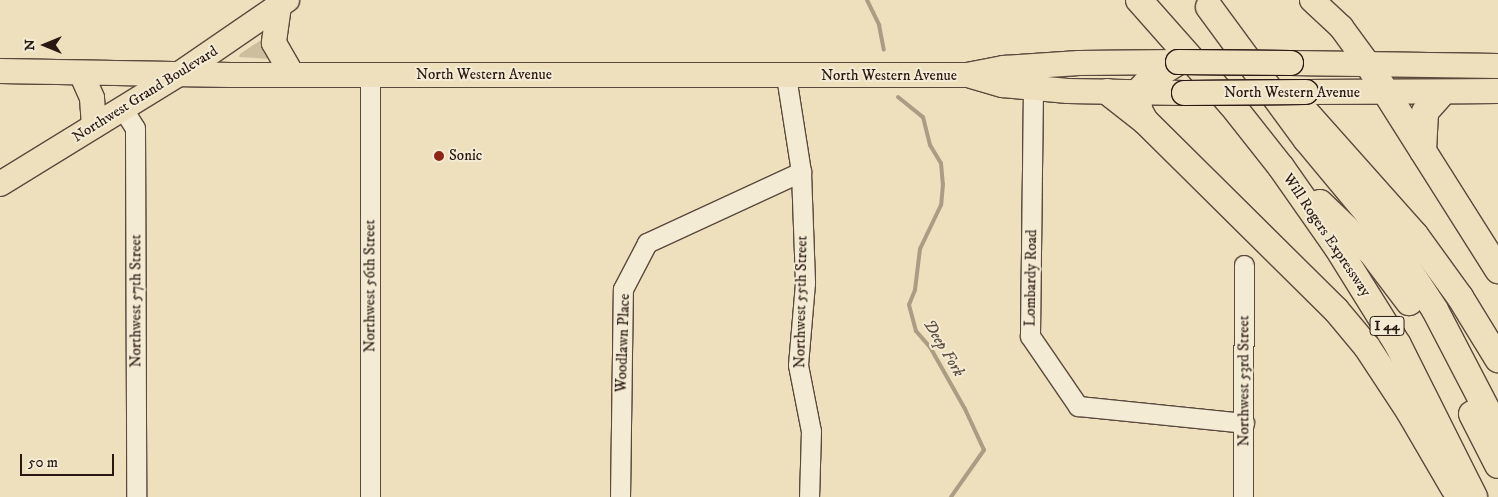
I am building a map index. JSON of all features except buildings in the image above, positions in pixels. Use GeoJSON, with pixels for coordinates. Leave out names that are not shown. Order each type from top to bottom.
{"type":"FeatureCollection","features":[{"type":"Feature","properties":{"kind":"highway","name":"Will Rogers Expressway"},"geometry":{"type":"LineString","coordinates":[[1139,0],[1232,105],[1281,167],[1398,345],[1474,497]]}},
{"type":"Feature","properties":{"kind":"highway"},"geometry":{"type":"LineString","coordinates":[[1206,3],[1357,166],[1415,234],[1460,297],[1498,359]]}},
{"type":"Feature","properties":{"kind":"highway"},"geometry":{"type":"LineString","coordinates":[[1206,3],[1306,139],[1371,217],[1407,267],[1435,310],[1498,431]]}},
{"type":"Feature","properties":{"kind":"highway"},"geometry":{"type":"LineString","coordinates":[[1368,64],[1498,270]]}},
{"type":"Feature","properties":{"kind":"highway"},"geometry":{"type":"LineString","coordinates":[[1145,121],[1139,110],[1138,92],[1167,65]]}},
{"type":"Feature","properties":{"kind":"highway"},"geometry":{"type":"LineString","coordinates":[[1108,92],[1145,121],[1336,310],[1366,347],[1409,410],[1459,497]]}},
{"type":"Feature","properties":{"kind":"highway"},"geometry":{"type":"LineString","coordinates":[[1423,151],[1425,112],[1442,93]]}},
{"type":"Feature","properties":{"kind":"highway"},"geometry":{"type":"LineString","coordinates":[[1281,167],[1371,252],[1391,276],[1450,371],[1498,465]]}},
{"type":"Feature","properties":{"kind":"main road","name":"Northwest Grand Boulevard"},"geometry":{"type":"LineString","coordinates":[[0,184],[179,74],[283,3]]}},
{"type":"Feature","properties":{"kind":"main road"},"geometry":{"type":"LineString","coordinates":[[283,3],[274,43],[292,74]]}},
{"type":"Feature","properties":{"kind":"main road"},"geometry":{"type":"LineString","coordinates":[[1326,14],[1344,53],[1341,64]]}},
{"type":"Feature","properties":{"kind":"main road"},"geometry":{"type":"LineString","coordinates":[[1326,14],[1368,64]]}},
{"type":"Feature","properties":{"kind":"main road"},"geometry":{"type":"LineString","coordinates":[[1308,80],[1330,45],[1326,14]]}},
{"type":"Feature","properties":{"kind":"main road","name":"North Western Avenue"},"geometry":{"type":"LineString","coordinates":[[967,75],[1003,85],[1033,88],[1108,92],[1184,92],[1308,80],[1341,64],[1498,66]]}},
{"type":"Feature","properties":{"kind":"main road","name":"North Western Avenue"},"geometry":{"type":"LineString","coordinates":[[0,71],[179,74],[786,76],[967,75],[1003,68],[1167,65],[1308,80],[1387,92],[1498,91]]}},
{"type":"Feature","properties":{"kind":"main road"},"geometry":{"type":"LineString","coordinates":[[81,73],[92,98],[94,126]]}},
{"type":"Feature","properties":{"kind":"street","name":"Northwest 56th Street"},"geometry":{"type":"LineString","coordinates":[[370,74],[370,497]]}},
{"type":"Feature","properties":{"kind":"street","name":"Northwest 55th Street"},"geometry":{"type":"LineString","coordinates":[[786,76],[801,172],[805,283],[798,366],[811,431],[809,497]]}},
{"type":"Feature","properties":{"kind":"street","name":"Lombardy Road"},"geometry":{"type":"LineString","coordinates":[[1033,88],[1030,336],[1078,406],[1244,423]]}},
{"type":"Feature","properties":{"kind":"street","name":"Northwest 57th Street"},"geometry":{"type":"LineString","coordinates":[[123,109],[135,128],[136,497]]}},
{"type":"Feature","properties":{"kind":"street","name":"Woodlawn Place"},"geometry":{"type":"LineString","coordinates":[[620,497],[623,289],[647,243],[801,172]]}},
{"type":"Feature","properties":{"kind":"street","name":"Northwest 53rd Street"},"geometry":{"type":"LineString","coordinates":[[1243,497],[1244,265]]}},
{"type":"Feature","properties":{"kind":"shaded area"},"geometry":{"type":"Polygon","coordinates":[[[264,38],[270,59],[239,57],[240,54],[264,38]]]}},
{"type":"Feature","properties":{"kind":"waterway","name":"Deep Fork"},"geometry":{"type":"LineString","coordinates":[[867,0],[879,25],[884,50]]}},
{"type":"Feature","properties":{"kind":"waterway","name":"Deep Fork"},"geometry":{"type":"LineString","coordinates":[[898,97],[923,117],[930,145],[941,163],[943,184],[941,205],[920,249],[915,290],[909,305],[916,331],[930,347],[965,409],[984,450],[951,497]]}},
{"type":"Feature","properties":{"kind":"place","name":"Sonic"},"geometry":{"type":"Point","coordinates":[439,156]}}]}
